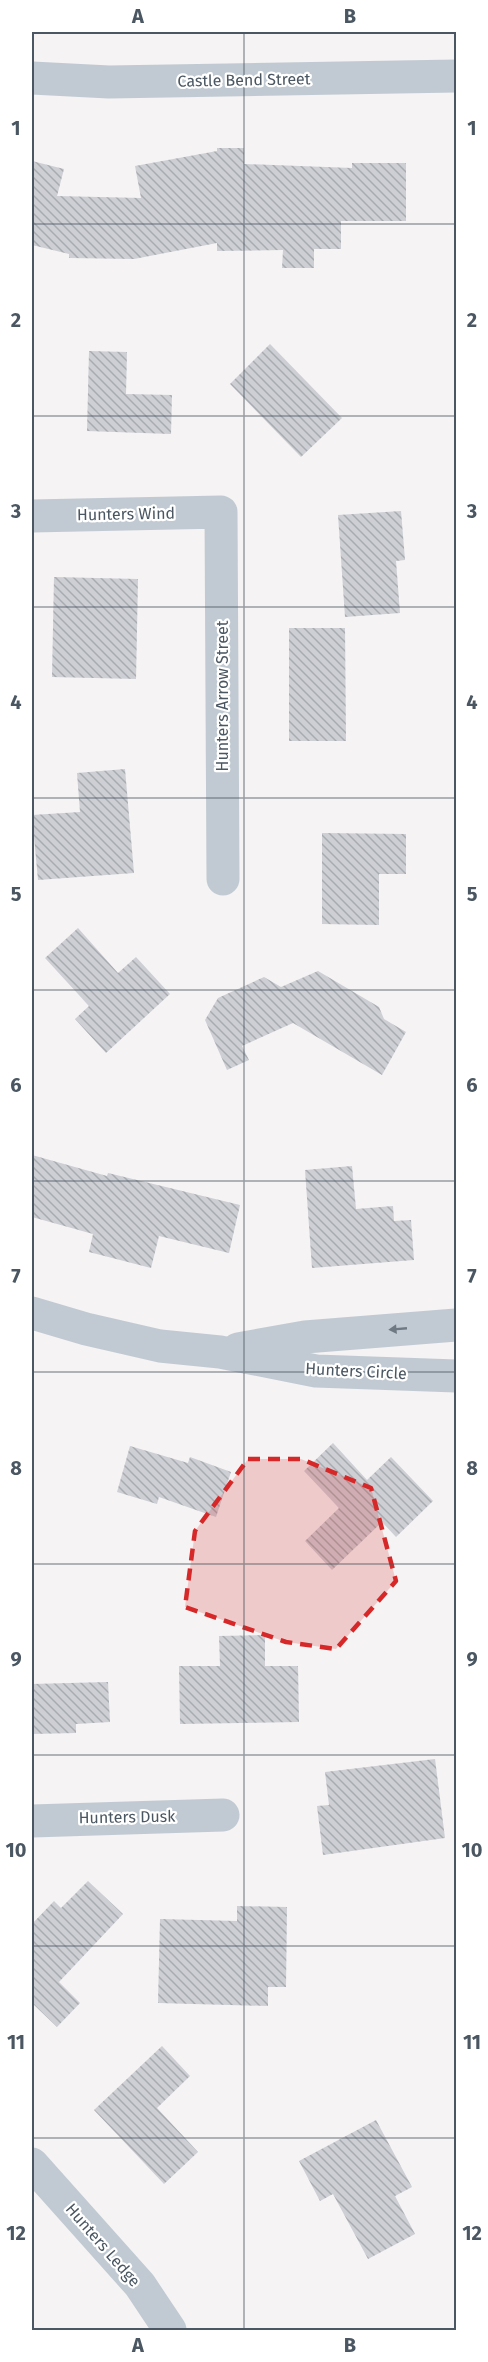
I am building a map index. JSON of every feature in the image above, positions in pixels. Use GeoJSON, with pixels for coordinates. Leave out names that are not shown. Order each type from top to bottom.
{"type":"FeatureCollection","features":[{"type":"Feature","properties":{"kind":"street","name":"Castle Bend Street"},"geometry":{"type":"LineString","coordinates":[[32,78],[109,82],[456,76]]}},
{"type":"Feature","properties":{"kind":"street","name":"Hunters Wind"},"geometry":{"type":"LineString","coordinates":[[32,516],[221,512]]}},
{"type":"Feature","properties":{"kind":"street","name":"Hunters Arrow Street"},"geometry":{"type":"LineString","coordinates":[[221,512],[223,879]]}},
{"type":"Feature","properties":{"kind":"street","name":"Hunters Circle"},"geometry":{"type":"LineString","coordinates":[[32,1313],[86,1329],[159,1346],[220,1352],[316,1371],[456,1376]]}},
{"type":"Feature","properties":{"kind":"street","name":"Hunters Circle"},"geometry":{"type":"LineString","coordinates":[[220,1352],[304,1337],[456,1324]]}},
{"type":"Feature","properties":{"kind":"street","name":"Hunters Dusk"},"geometry":{"type":"LineString","coordinates":[[32,1821],[223,1815]]}},
{"type":"Feature","properties":{"kind":"street","name":"Hunters Ledge"},"geometry":{"type":"LineString","coordinates":[[32,2164],[140,2285],[170,2331]]}},
{"type":"Feature","properties":{"kind":"highlighted area"},"geometry":{"type":"Polygon","coordinates":[[[248,1459],[301,1459],[371,1488],[396,1581],[336,1649],[286,1642],[185,1607],[195,1531],[248,1459]]]}},
{"type":"Feature","properties":{"kind":"building"},"geometry":{"type":"Polygon","coordinates":[[[217,148],[244,148],[244,164],[352,168],[352,163],[406,163],[406,221],[341,221],[341,249],[314,249],[314,268],[282,268],[283,250],[217,251],[217,243],[134,259],[69,258],[69,254],[32,245],[32,161],[64,169],[57,196],[141,198],[135,166],[217,151],[217,148]]]}},
{"type":"Feature","properties":{"kind":"building"},"geometry":{"type":"Polygon","coordinates":[[[270,344],[342,418],[301,457],[230,384],[270,344]]]}},
{"type":"Feature","properties":{"kind":"building"},"geometry":{"type":"Polygon","coordinates":[[[89,351],[127,352],[126,394],[172,395],[171,434],[87,431],[89,351]]]}},
{"type":"Feature","properties":{"kind":"building"},"geometry":{"type":"Polygon","coordinates":[[[401,511],[405,560],[396,561],[400,613],[345,617],[338,515],[401,511]]]}},
{"type":"Feature","properties":{"kind":"building"},"geometry":{"type":"Polygon","coordinates":[[[54,577],[138,579],[136,679],[52,677],[54,577]]]}},
{"type":"Feature","properties":{"kind":"building"},"geometry":{"type":"Polygon","coordinates":[[[289,628],[345,628],[346,741],[289,741],[289,628]]]}},
{"type":"Feature","properties":{"kind":"building"},"geometry":{"type":"Polygon","coordinates":[[[125,769],[134,873],[38,880],[32,815],[80,812],[77,773],[125,769]]]}},
{"type":"Feature","properties":{"kind":"building"},"geometry":{"type":"Polygon","coordinates":[[[322,833],[406,834],[406,874],[379,874],[379,925],[322,924],[322,833]]]}},
{"type":"Feature","properties":{"kind":"building"},"geometry":{"type":"Polygon","coordinates":[[[78,928],[118,973],[136,957],[170,994],[106,1053],[75,1019],[89,1006],[45,958],[78,928]]]}},
{"type":"Feature","properties":{"kind":"building"},"geometry":{"type":"Polygon","coordinates":[[[318,971],[379,1007],[384,1019],[406,1032],[382,1075],[293,1023],[242,1046],[249,1060],[227,1070],[205,1020],[218,998],[264,977],[281,987],[318,971]]]}},
{"type":"Feature","properties":{"kind":"building"},"geometry":{"type":"Polygon","coordinates":[[[32,1155],[107,1176],[108,1173],[240,1205],[229,1253],[159,1236],[151,1268],[89,1252],[93,1234],[32,1217],[32,1155]]]}},
{"type":"Feature","properties":{"kind":"building"},"geometry":{"type":"Polygon","coordinates":[[[352,1166],[356,1209],[393,1206],[394,1221],[411,1220],[414,1260],[312,1268],[305,1170],[352,1166]]]}},
{"type":"Feature","properties":{"kind":"building"},"geometry":{"type":"Polygon","coordinates":[[[333,1443],[367,1480],[391,1457],[433,1501],[396,1537],[382,1522],[332,1570],[305,1541],[339,1508],[304,1471],[333,1443]]]}},
{"type":"Feature","properties":{"kind":"building"},"geometry":{"type":"Polygon","coordinates":[[[130,1446],[188,1463],[190,1457],[231,1472],[216,1517],[159,1497],[157,1504],[117,1492],[130,1446]]]}},
{"type":"Feature","properties":{"kind":"building"},"geometry":{"type":"Polygon","coordinates":[[[265,1635],[265,1666],[298,1666],[299,1722],[180,1724],[179,1666],[220,1666],[219,1636],[265,1635]]]}},
{"type":"Feature","properties":{"kind":"building"},"geometry":{"type":"Polygon","coordinates":[[[108,1682],[110,1722],[76,1724],[76,1733],[32,1734],[32,1684],[108,1682]]]}},
{"type":"Feature","properties":{"kind":"building"},"geometry":{"type":"Polygon","coordinates":[[[435,1759],[445,1838],[323,1855],[317,1806],[329,1805],[325,1772],[435,1759]]]}},
{"type":"Feature","properties":{"kind":"building"},"geometry":{"type":"Polygon","coordinates":[[[88,1881],[123,1914],[59,1982],[80,2003],[57,2027],[32,2003],[32,1924],[54,1901],[61,1908],[88,1881]]]}},
{"type":"Feature","properties":{"kind":"building"},"geometry":{"type":"Polygon","coordinates":[[[237,1906],[287,1907],[286,1987],[268,1987],[268,2006],[158,2003],[160,1919],[237,1921],[237,1906]]]}},
{"type":"Feature","properties":{"kind":"building"},"geometry":{"type":"Polygon","coordinates":[[[162,2046],[190,2076],[157,2108],[198,2152],[164,2184],[94,2110],[162,2046]]]}},
{"type":"Feature","properties":{"kind":"building"},"geometry":{"type":"Polygon","coordinates":[[[376,2120],[412,2187],[395,2196],[415,2234],[368,2259],[333,2194],[320,2201],[299,2161],[376,2120]]]}}]}
